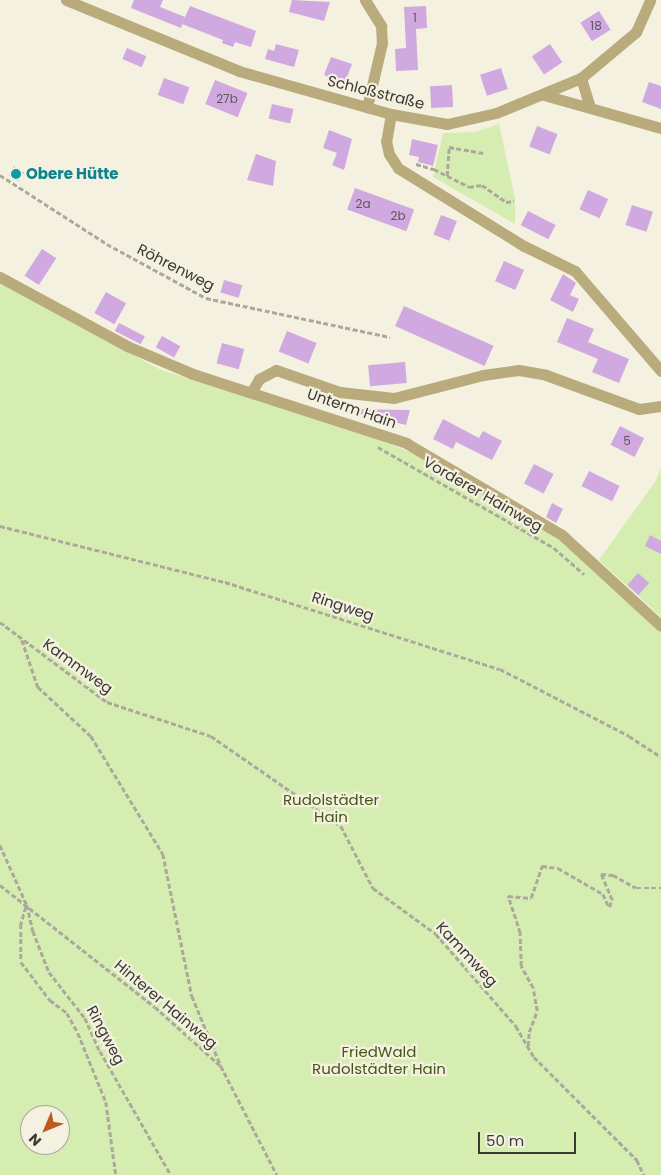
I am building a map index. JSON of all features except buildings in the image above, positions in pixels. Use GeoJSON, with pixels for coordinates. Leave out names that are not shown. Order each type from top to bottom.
{"type":"FeatureCollection","features":[{"type":"Feature","properties":{"kind":"street","name":"Schloßstraße"},"geometry":{"type":"LineString","coordinates":[[66,0],[239,70],[391,114],[447,124],[496,113],[544,96],[580,78],[636,32],[650,0]]}},
{"type":"Feature","properties":{"kind":"street"},"geometry":{"type":"LineString","coordinates":[[364,0],[381,26],[382,43],[367,107]]}},
{"type":"Feature","properties":{"kind":"street"},"geometry":{"type":"LineString","coordinates":[[580,78],[590,107]]}},
{"type":"Feature","properties":{"kind":"street"},"geometry":{"type":"LineString","coordinates":[[544,96],[590,107],[661,128]]}},
{"type":"Feature","properties":{"kind":"street"},"geometry":{"type":"LineString","coordinates":[[391,114],[386,141],[388,154],[398,168],[524,246],[575,271],[661,372]]}},
{"type":"Feature","properties":{"kind":"street","name":"Unterm Hain"},"geometry":{"type":"LineString","coordinates":[[0,277],[127,346],[193,374],[252,391],[406,443],[562,536],[661,626]]}},
{"type":"Feature","properties":{"kind":"street"},"geometry":{"type":"LineString","coordinates":[[252,391],[259,379],[276,370],[340,392],[394,398],[483,375],[519,370],[546,375],[639,409],[661,406]]}},
{"type":"Feature","properties":{"kind":"path"},"geometry":{"type":"LineString","coordinates":[[447,176],[450,147],[483,153]]}},
{"type":"Feature","properties":{"kind":"path"},"geometry":{"type":"LineString","coordinates":[[410,161],[469,187],[482,185],[506,202],[508,206]]}},
{"type":"Feature","properties":{"kind":"path","name":"Röhrenweg"},"geometry":{"type":"LineString","coordinates":[[0,175],[107,244],[206,298],[390,337]]}},
{"type":"Feature","properties":{"kind":"path"},"geometry":{"type":"LineString","coordinates":[[506,202],[514,201]]}},
{"type":"Feature","properties":{"kind":"path","name":"Vorderer Hainweg"},"geometry":{"type":"LineString","coordinates":[[375,445],[554,548],[587,576]]}},
{"type":"Feature","properties":{"kind":"path","name":"Ringweg"},"geometry":{"type":"LineString","coordinates":[[0,526],[225,582],[500,669],[629,736],[661,757]]}},
{"type":"Feature","properties":{"kind":"path","name":"Kammweg"},"geometry":{"type":"LineString","coordinates":[[0,622],[107,702],[211,736],[341,826],[373,888],[436,934],[516,1026],[534,1057],[637,1160],[644,1175]]}},
{"type":"Feature","properties":{"kind":"path"},"geometry":{"type":"LineString","coordinates":[[22,639],[38,687],[91,736],[163,854],[192,996],[221,1066]]}},
{"type":"Feature","properties":{"kind":"path"},"geometry":{"type":"LineString","coordinates":[[0,845],[27,905],[21,924],[21,962],[29,977],[67,1012],[78,1033],[106,1102],[116,1175]]}},
{"type":"Feature","properties":{"kind":"path"},"geometry":{"type":"LineString","coordinates":[[528,1047],[529,1032],[537,1011],[533,988],[521,966],[520,933],[508,896],[531,898],[542,866],[558,868],[603,894],[609,907],[612,900],[602,874],[613,875],[636,888],[661,888]]}},
{"type":"Feature","properties":{"kind":"path","name":"Hinterer Hainweg"},"geometry":{"type":"LineString","coordinates":[[0,884],[155,1007],[221,1066],[278,1175]]}},
{"type":"Feature","properties":{"kind":"path","name":"Ringweg"},"geometry":{"type":"LineString","coordinates":[[27,905],[32,930],[49,972],[85,1018],[100,1051],[171,1175]]}},
{"type":"Feature","properties":{"kind":"green space"},"geometry":{"type":"Polygon","coordinates":[[[499,124],[515,198],[515,224],[433,177],[443,133],[475,132],[499,124]]]}},
{"type":"Feature","properties":{"kind":"green space","name":"Rudolstädter Hain"},"geometry":{"type":"Polygon","coordinates":[[[0,282],[161,370],[371,436],[419,456],[567,544],[661,631],[661,1175],[0,1175],[0,282]]]}},
{"type":"Feature","properties":{"kind":"green space"},"geometry":{"type":"Polygon","coordinates":[[[661,468],[661,617],[599,560],[655,482],[661,468]]]}},
{"type":"Feature","properties":{"kind":"place","name":"Obere Hütte"},"geometry":{"type":"Point","coordinates":[16,174]}},
{"type":"Feature","properties":{"kind":"park label","name":"FriedWald Rudolstädter Hain"},"geometry":{"type":"Point","coordinates":[379,1060]}}]}
